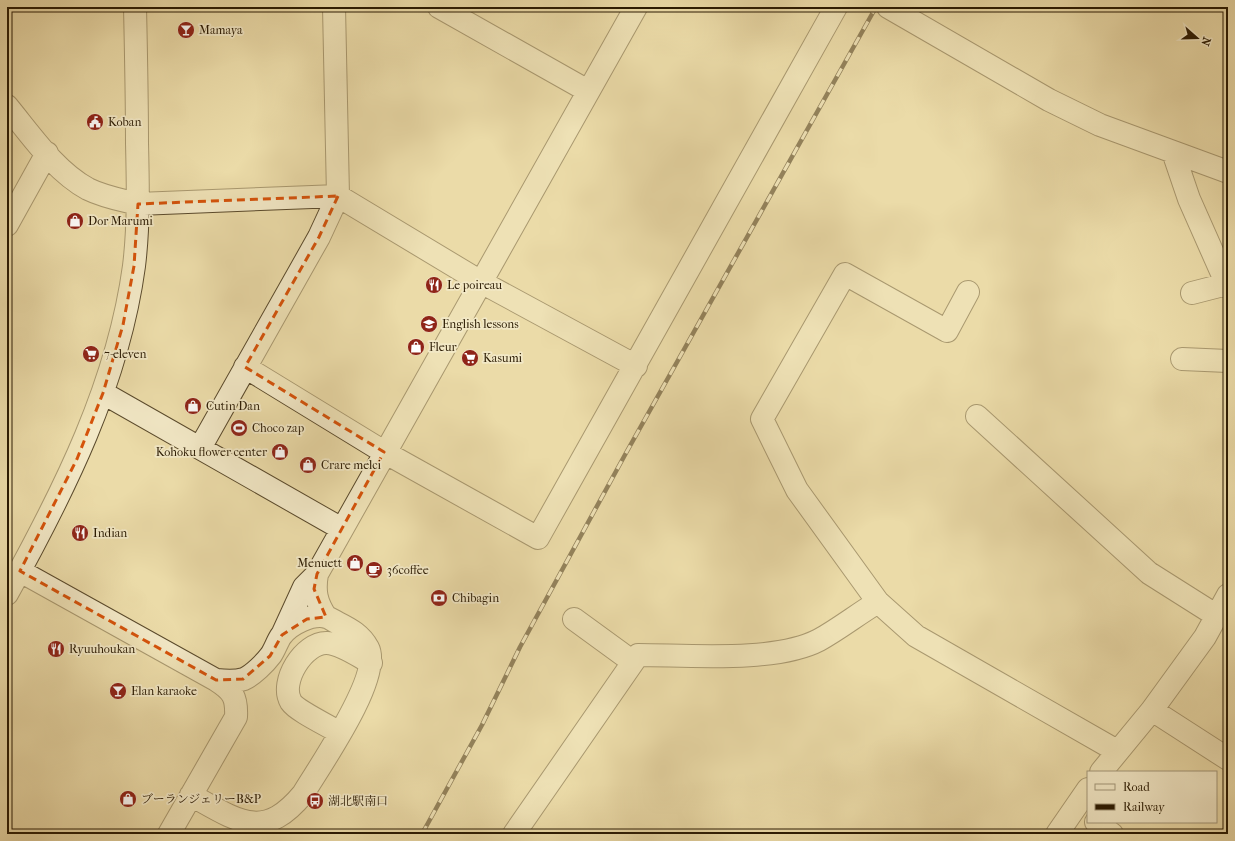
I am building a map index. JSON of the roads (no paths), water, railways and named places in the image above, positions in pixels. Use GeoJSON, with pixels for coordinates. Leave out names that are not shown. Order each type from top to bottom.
{"type":"FeatureCollection","features":[{"type":"Feature","properties":{"kind":"street"},"geometry":{"type":"LineString","coordinates":[[7,594],[51,514],[77,459],[103,394],[123,325],[134,266],[138,204],[135,7]]}},
{"type":"Feature","properties":{"kind":"street"},"geometry":{"type":"LineString","coordinates":[[200,448],[319,237],[338,196],[334,7]]}},
{"type":"Feature","properties":{"kind":"street"},"geometry":{"type":"LineString","coordinates":[[439,7],[588,91]]}},
{"type":"Feature","properties":{"kind":"street"},"geometry":{"type":"LineString","coordinates":[[216,680],[230,681],[243,679],[250,675],[270,656],[282,635],[304,587],[317,574],[384,452],[636,7]]}},
{"type":"Feature","properties":{"kind":"street"},"geometry":{"type":"LineString","coordinates":[[245,367],[384,452],[538,538],[636,366],[836,7]]}},
{"type":"Feature","properties":{"kind":"street"},"geometry":{"type":"LineString","coordinates":[[888,7],[916,14],[1049,100],[1100,125],[1228,172]]}},
{"type":"Feature","properties":{"kind":"street"},"geometry":{"type":"LineString","coordinates":[[7,106],[64,171],[88,188],[112,198],[138,204],[338,196],[481,282],[636,366]]}},
{"type":"Feature","properties":{"kind":"street"},"geometry":{"type":"LineString","coordinates":[[1174,152],[1189,199],[1227,285],[1192,293]]}},
{"type":"Feature","properties":{"kind":"street"},"geometry":{"type":"LineString","coordinates":[[7,225],[47,153]]}},
{"type":"Feature","properties":{"kind":"street"},"geometry":{"type":"LineString","coordinates":[[968,292],[948,331],[845,274],[762,419],[797,490],[878,602],[916,636],[1117,751]]}},
{"type":"Feature","properties":{"kind":"street"},"geometry":{"type":"LineString","coordinates":[[1182,359],[1228,361]]}},
{"type":"Feature","properties":{"kind":"street"},"geometry":{"type":"LineString","coordinates":[[103,394],[342,529]]}},
{"type":"Feature","properties":{"kind":"street"},"geometry":{"type":"LineString","coordinates":[[977,416],[1149,573],[1217,616]]}},
{"type":"Feature","properties":{"kind":"street"},"geometry":{"type":"LineString","coordinates":[[20,571],[216,680],[234,695],[236,717],[169,834]]}},
{"type":"Feature","properties":{"kind":"street"},"geometry":{"type":"LineString","coordinates":[[191,795],[242,824],[258,828],[272,826],[292,810],[340,733],[362,693],[371,663],[370,652],[364,641],[353,631],[326,617],[317,601],[314,589],[317,574]]}},
{"type":"Feature","properties":{"kind":"street"},"geometry":{"type":"LineString","coordinates":[[1102,771],[1152,710],[1205,637],[1228,595]]}},
{"type":"Feature","properties":{"kind":"street"},"geometry":{"type":"LineString","coordinates":[[514,834],[638,655],[751,655],[782,652],[818,641],[878,602]]}},
{"type":"Feature","properties":{"kind":"street"},"geometry":{"type":"LineString","coordinates":[[282,635],[295,624],[307,619],[326,617]]}},
{"type":"Feature","properties":{"kind":"street"},"geometry":{"type":"LineString","coordinates":[[574,619],[633,662]]}},
{"type":"Feature","properties":{"kind":"street"},"geometry":{"type":"LineString","coordinates":[[340,733],[296,707],[290,701],[288,691],[290,678],[306,650],[317,644],[328,643],[340,646],[371,663]]}},
{"type":"Feature","properties":{"kind":"street"},"geometry":{"type":"LineString","coordinates":[[1152,710],[1228,759]]}},
{"type":"Feature","properties":{"kind":"street"},"geometry":{"type":"LineString","coordinates":[[1057,834],[1081,811],[1087,792]]}},
{"type":"Feature","properties":{"kind":"street"},"geometry":{"type":"LineString","coordinates":[[1097,823],[1112,834]]}},
{"type":"Feature","properties":{"kind":"railway"},"geometry":{"type":"LineString","coordinates":[[422,834],[482,725],[520,647],[626,453],[876,7]]}},
{"type":"Feature","properties":{"kind":"place","name":"Mamaya"},"geometry":{"type":"Point","coordinates":[186,30]}},
{"type":"Feature","properties":{"kind":"place","name":"Koban"},"geometry":{"type":"Point","coordinates":[95,122]}},
{"type":"Feature","properties":{"kind":"place","name":"Dor Marumi"},"geometry":{"type":"Point","coordinates":[75,221]}},
{"type":"Feature","properties":{"kind":"place","name":"Le poireau"},"geometry":{"type":"Point","coordinates":[434,285]}},
{"type":"Feature","properties":{"kind":"place","name":"English lessons"},"geometry":{"type":"Point","coordinates":[429,324]}},
{"type":"Feature","properties":{"kind":"place","name":"Fleur"},"geometry":{"type":"Point","coordinates":[416,347]}},
{"type":"Feature","properties":{"kind":"place","name":"7-eleven"},"geometry":{"type":"Point","coordinates":[91,354]}},
{"type":"Feature","properties":{"kind":"place","name":"Kasumi"},"geometry":{"type":"Point","coordinates":[470,358]}},
{"type":"Feature","properties":{"kind":"place","name":"Cutin Dan"},"geometry":{"type":"Point","coordinates":[193,406]}},
{"type":"Feature","properties":{"kind":"place","name":"Choco zap"},"geometry":{"type":"Point","coordinates":[239,428]}},
{"type":"Feature","properties":{"kind":"place","name":"Kohoku flower center"},"geometry":{"type":"Point","coordinates":[280,452]}},
{"type":"Feature","properties":{"kind":"place","name":"Crare melci"},"geometry":{"type":"Point","coordinates":[308,465]}},
{"type":"Feature","properties":{"kind":"place","name":"Indian"},"geometry":{"type":"Point","coordinates":[80,533]}},
{"type":"Feature","properties":{"kind":"place","name":"Menuett"},"geometry":{"type":"Point","coordinates":[355,563]}},
{"type":"Feature","properties":{"kind":"place","name":"36coffee"},"geometry":{"type":"Point","coordinates":[374,570]}},
{"type":"Feature","properties":{"kind":"place","name":"Chibagin"},"geometry":{"type":"Point","coordinates":[439,598]}},
{"type":"Feature","properties":{"kind":"place","name":"Ryuuhoukan"},"geometry":{"type":"Point","coordinates":[56,649]}},
{"type":"Feature","properties":{"kind":"place","name":"Elan karaoke"},"geometry":{"type":"Point","coordinates":[118,691]}},
{"type":"Feature","properties":{"kind":"place","name":"ブーランジェリーB&P"},"geometry":{"type":"Point","coordinates":[128,799]}},
{"type":"Feature","properties":{"kind":"place","name":"湖北駅南口"},"geometry":{"type":"Point","coordinates":[315,801]}}]}
